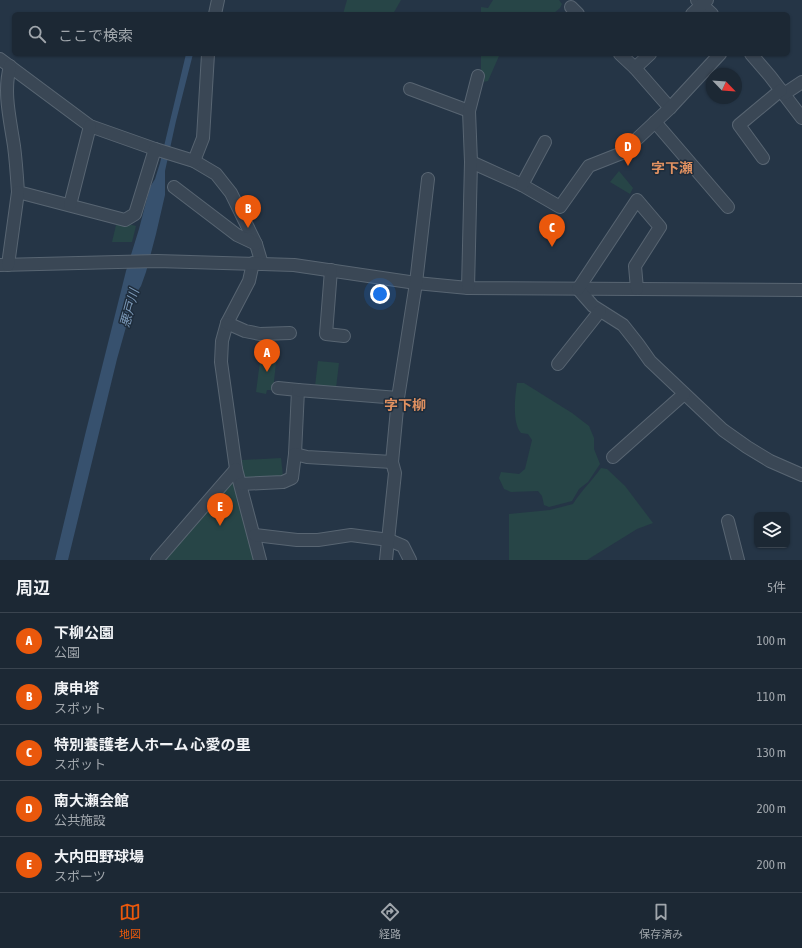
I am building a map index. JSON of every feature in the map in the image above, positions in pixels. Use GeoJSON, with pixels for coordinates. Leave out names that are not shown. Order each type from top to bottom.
{"type":"FeatureCollection","features":[{"type":"Feature","properties":{"kind":"street"},"geometry":{"type":"LineString","coordinates":[[215,12],[218,0]]}},
{"type":"Feature","properties":{"kind":"street"},"geometry":{"type":"LineString","coordinates":[[694,12],[702,2],[710,12]]}},
{"type":"Feature","properties":{"kind":"street"},"geometry":{"type":"LineString","coordinates":[[194,161],[202,138],[208,56]]}},
{"type":"Feature","properties":{"kind":"street"},"geometry":{"type":"LineString","coordinates":[[622,56],[635,68],[670,108]]}},
{"type":"Feature","properties":{"kind":"street"},"geometry":{"type":"LineString","coordinates":[[635,68],[648,56]]}},
{"type":"Feature","properties":{"kind":"street"},"geometry":{"type":"LineString","coordinates":[[471,162],[522,185],[560,207],[589,166],[622,153],[670,108],[718,56]]}},
{"type":"Feature","properties":{"kind":"street"},"geometry":{"type":"LineString","coordinates":[[753,56],[783,92],[802,118]]}},
{"type":"Feature","properties":{"kind":"street"},"geometry":{"type":"LineString","coordinates":[[0,58],[90,126],[180,158],[194,161],[216,174],[231,193],[256,244],[257,264],[227,323],[222,341],[221,362],[236,469],[255,535],[260,560]]}},
{"type":"Feature","properties":{"kind":"street"},"geometry":{"type":"LineString","coordinates":[[10,66],[6,78],[7,99],[18,192],[4,265],[157,261],[294,265],[416,283],[468,288],[802,290]]}},
{"type":"Feature","properties":{"kind":"street"},"geometry":{"type":"LineString","coordinates":[[468,288],[471,162],[469,111],[478,76]]}},
{"type":"Feature","properties":{"kind":"street"},"geometry":{"type":"LineString","coordinates":[[763,158],[739,125],[783,92],[802,82]]}},
{"type":"Feature","properties":{"kind":"street"},"geometry":{"type":"LineString","coordinates":[[410,88],[469,111]]}},
{"type":"Feature","properties":{"kind":"street"},"geometry":{"type":"LineString","coordinates":[[655,122],[728,207]]}},
{"type":"Feature","properties":{"kind":"street"},"geometry":{"type":"LineString","coordinates":[[70,205],[90,126]]}},
{"type":"Feature","properties":{"kind":"street"},"geometry":{"type":"LineString","coordinates":[[522,185],[545,142]]}},
{"type":"Feature","properties":{"kind":"street"},"geometry":{"type":"LineString","coordinates":[[18,192],[125,220],[135,214],[155,149]]}},
{"type":"Feature","properties":{"kind":"street"},"geometry":{"type":"LineString","coordinates":[[386,560],[395,473],[392,462],[398,398],[416,283],[428,179]]}},
{"type":"Feature","properties":{"kind":"street"},"geometry":{"type":"LineString","coordinates":[[174,187],[237,235],[256,244]]}},
{"type":"Feature","properties":{"kind":"street"},"geometry":{"type":"LineString","coordinates":[[578,289],[637,200],[660,228],[635,266],[637,289]]}},
{"type":"Feature","properties":{"kind":"street"},"geometry":{"type":"LineString","coordinates":[[331,270],[326,334],[344,336]]}},
{"type":"Feature","properties":{"kind":"street"},"geometry":{"type":"LineString","coordinates":[[578,289],[593,306],[623,325],[650,361],[723,430],[770,462],[802,475]]}},
{"type":"Feature","properties":{"kind":"street"},"geometry":{"type":"LineString","coordinates":[[558,364],[600,311]]}},
{"type":"Feature","properties":{"kind":"street"},"geometry":{"type":"LineString","coordinates":[[227,323],[245,331],[260,334],[290,333]]}},
{"type":"Feature","properties":{"kind":"street"},"geometry":{"type":"LineString","coordinates":[[278,388],[398,398]]}},
{"type":"Feature","properties":{"kind":"street"},"geometry":{"type":"LineString","coordinates":[[241,484],[283,482],[292,478],[295,454],[298,390]]}},
{"type":"Feature","properties":{"kind":"street"},"geometry":{"type":"LineString","coordinates":[[613,457],[684,394]]}},
{"type":"Feature","properties":{"kind":"street"},"geometry":{"type":"LineString","coordinates":[[295,454],[307,457],[392,462]]}},
{"type":"Feature","properties":{"kind":"street"},"geometry":{"type":"LineString","coordinates":[[157,560],[236,469]]}},
{"type":"Feature","properties":{"kind":"street"},"geometry":{"type":"LineString","coordinates":[[728,521],[738,560]]}},
{"type":"Feature","properties":{"kind":"street"},"geometry":{"type":"LineString","coordinates":[[255,535],[297,540],[318,540],[351,535],[389,540],[403,546],[410,560]]}},
{"type":"Feature","properties":{"kind":"green space"},"geometry":{"type":"Polygon","coordinates":[[[347,0],[401,0],[394,12],[344,12],[347,0]]]}},
{"type":"Feature","properties":{"kind":"green space"},"geometry":{"type":"Polygon","coordinates":[[[493,0],[559,0],[562,4],[555,12],[481,12],[481,7],[488,8],[493,0]]]}},
{"type":"Feature","properties":{"kind":"green space"},"geometry":{"type":"Polygon","coordinates":[[[481,56],[499,56],[488,81],[483,82],[481,80],[481,56]]]}},
{"type":"Feature","properties":{"kind":"green space"},"geometry":{"type":"Polygon","coordinates":[[[619,171],[633,188],[630,194],[610,182],[619,171]]]}},
{"type":"Feature","properties":{"kind":"green space"},"geometry":{"type":"Polygon","coordinates":[[[117,221],[136,226],[132,242],[112,242],[117,221]]]}},
{"type":"Feature","properties":{"kind":"green space"},"geometry":{"type":"Polygon","coordinates":[[[261,354],[277,354],[273,390],[267,390],[266,394],[256,392],[261,354]]]}},
{"type":"Feature","properties":{"kind":"green space"},"geometry":{"type":"Polygon","coordinates":[[[318,361],[339,363],[336,388],[315,386],[318,361]]]}},
{"type":"Feature","properties":{"kind":"green space"},"geometry":{"type":"Polygon","coordinates":[[[517,383],[524,383],[572,413],[589,426],[594,438],[594,449],[600,464],[588,482],[579,489],[572,501],[549,507],[544,505],[542,496],[538,491],[511,492],[504,489],[499,478],[501,472],[519,474],[525,469],[532,440],[528,434],[521,433],[516,423],[515,409],[517,383]]]}},
{"type":"Feature","properties":{"kind":"green space"},"geometry":{"type":"Polygon","coordinates":[[[281,458],[283,476],[246,479],[243,476],[242,460],[281,458]]]}},
{"type":"Feature","properties":{"kind":"green space"},"geometry":{"type":"Polygon","coordinates":[[[601,468],[607,469],[625,486],[653,523],[637,529],[587,560],[509,560],[509,514],[550,510],[573,504],[601,468]]]}},
{"type":"Feature","properties":{"kind":"green space"},"geometry":{"type":"Polygon","coordinates":[[[234,475],[256,560],[164,560],[234,475]]]}},
{"type":"Feature","properties":{"kind":"water","name":"悪戸川"},"geometry":{"type":"Polygon","coordinates":[[[186,56],[192,56],[165,171],[165,195],[156,234],[146,272],[141,286],[135,295],[117,359],[68,560],[55,560],[126,271],[150,187],[155,179],[186,56]]]}},
{"type":"Feature","properties":{"kind":"place","name":"南大瀬会館"},"geometry":{"type":"Point","coordinates":[628,166]}},
{"type":"Feature","properties":{"kind":"place","name":"庚申塔"},"geometry":{"type":"Point","coordinates":[248,228]}},
{"type":"Feature","properties":{"kind":"place","name":"特別養護老人ホーム 心愛の里"},"geometry":{"type":"Point","coordinates":[552,247]}},
{"type":"Feature","properties":{"kind":"place","name":"下柳公園"},"geometry":{"type":"Point","coordinates":[267,372]}},
{"type":"Feature","properties":{"kind":"place","name":"大内田野球場"},"geometry":{"type":"Point","coordinates":[220,526]}},
{"type":"Feature","properties":{"kind":"district","name":"字下瀬"},"geometry":{"type":"Point","coordinates":[672,168]}},
{"type":"Feature","properties":{"kind":"district","name":"字下柳"},"geometry":{"type":"Point","coordinates":[405,405]}}]}
